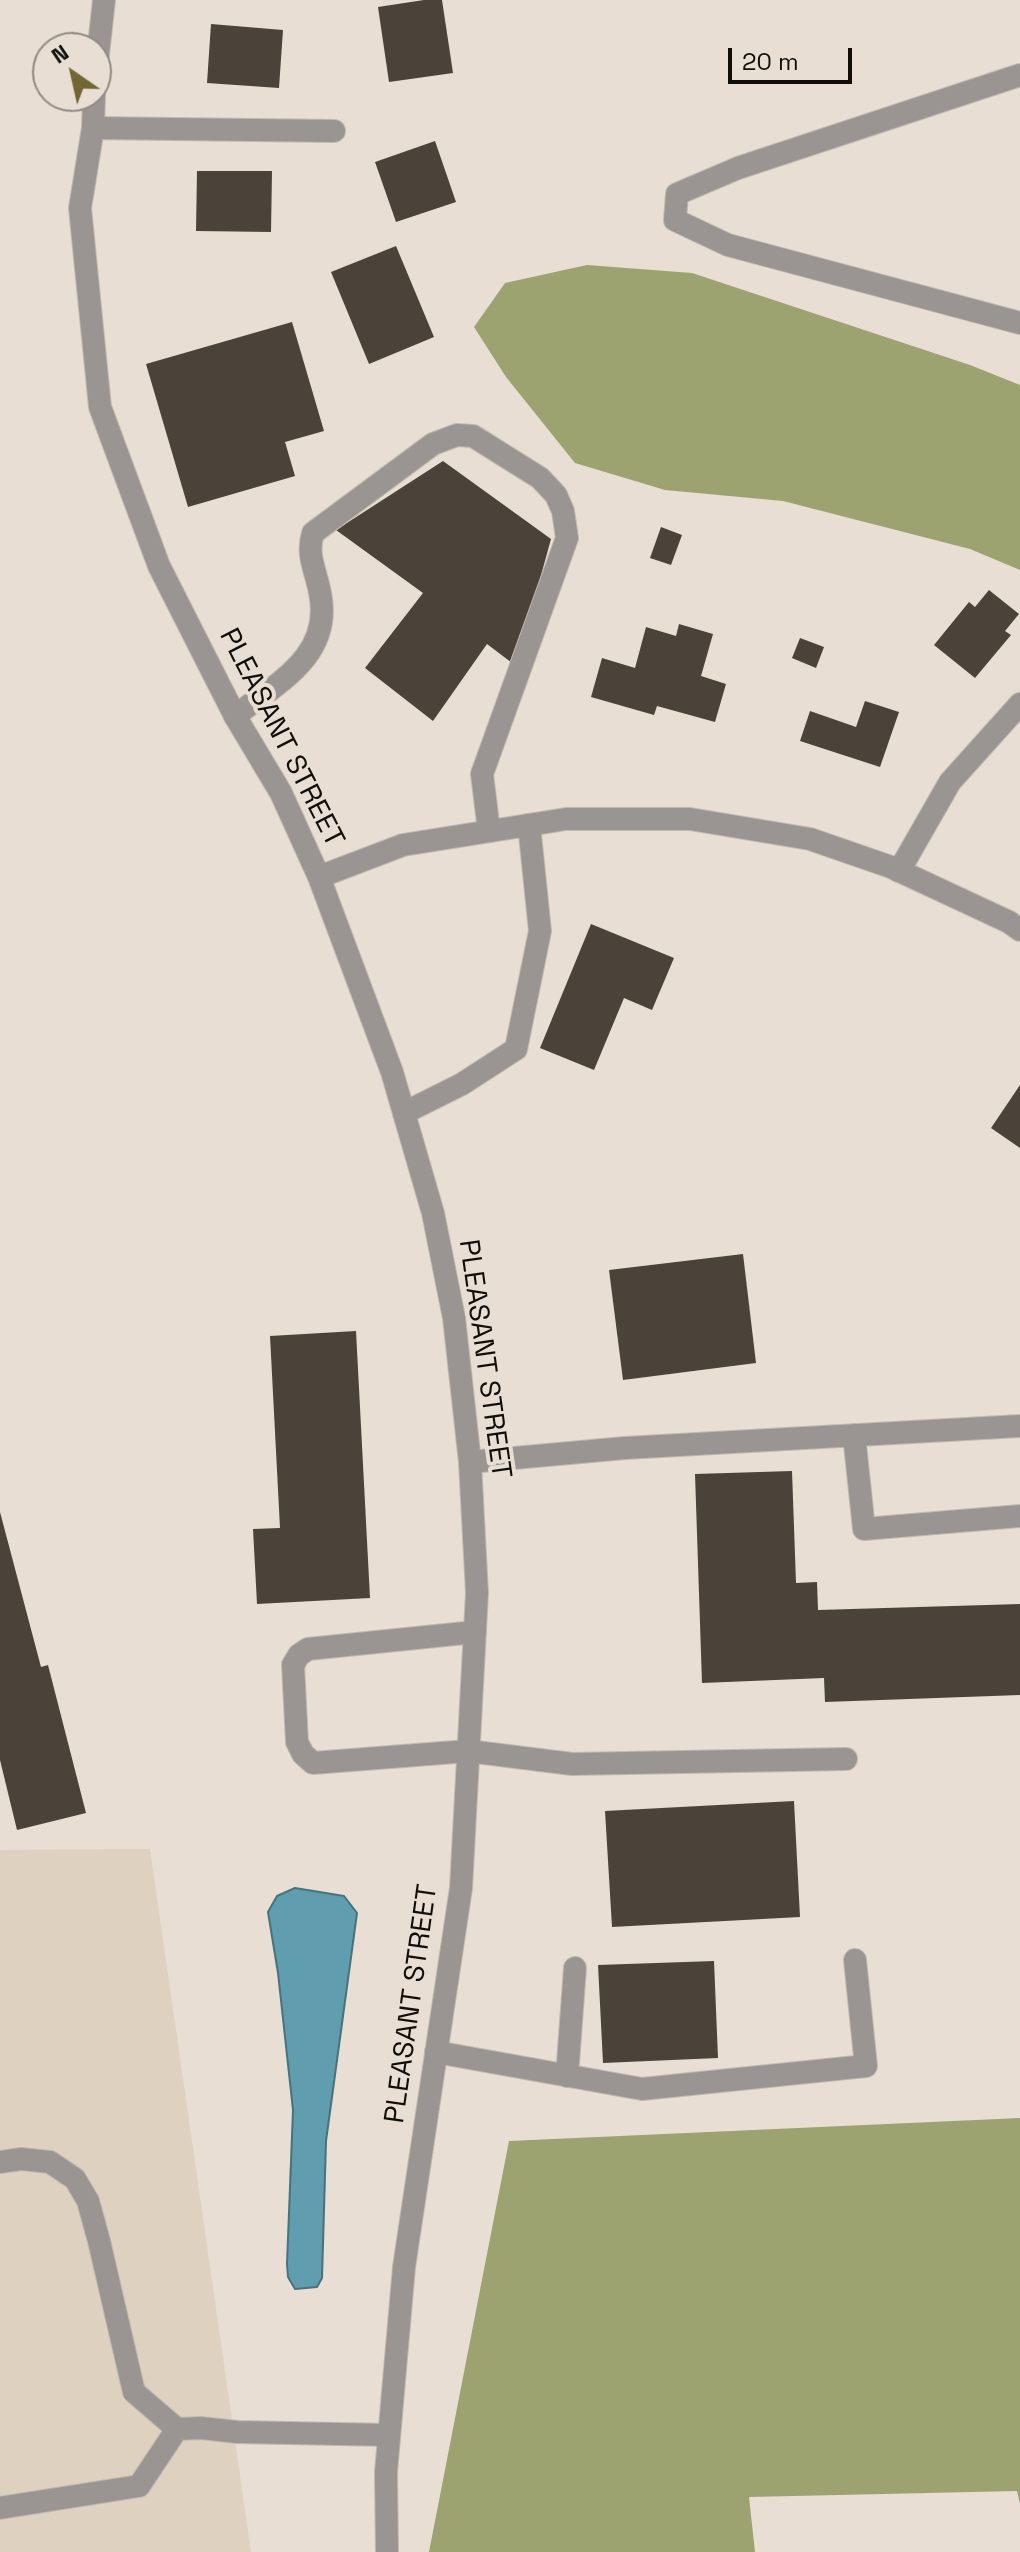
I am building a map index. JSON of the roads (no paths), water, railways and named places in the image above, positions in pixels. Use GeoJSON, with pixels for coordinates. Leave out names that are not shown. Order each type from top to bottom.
{"type":"FeatureCollection","features":[{"type":"Feature","properties":{"kind":"street"},"geometry":{"type":"LineString","coordinates":[[100,32],[104,0]]}},
{"type":"Feature","properties":{"kind":"street"},"geometry":{"type":"LineString","coordinates":[[1020,75],[738,168],[677,194],[675,220],[728,245],[1020,323]]}},
{"type":"Feature","properties":{"kind":"street","name":"PLEASANT STREET"},"geometry":{"type":"LineString","coordinates":[[94,112],[80,208],[100,407],[159,566],[235,716],[281,793],[319,877],[392,1072],[433,1213],[454,1318],[470,1462],[477,1593],[475,1632],[461,1888],[404,2267],[386,2472],[387,2552]]}},
{"type":"Feature","properties":{"kind":"street"},"geometry":{"type":"LineString","coordinates":[[93,128],[334,131]]}},
{"type":"Feature","properties":{"kind":"street"},"geometry":{"type":"LineString","coordinates":[[235,716],[302,664],[316,643],[322,615],[321,596],[308,548],[313,533],[433,444],[457,435],[473,436],[540,478],[556,495],[563,511],[567,538],[482,774],[489,831]]}},
{"type":"Feature","properties":{"kind":"street"},"geometry":{"type":"LineString","coordinates":[[899,871],[950,782],[1020,704]]}},
{"type":"Feature","properties":{"kind":"street"},"geometry":{"type":"LineString","coordinates":[[319,877],[403,845],[489,831],[566,819],[690,819],[810,839],[899,871],[1020,930]]}},
{"type":"Feature","properties":{"kind":"street"},"geometry":{"type":"LineString","coordinates":[[404,1113],[462,1084],[516,1049],[540,931],[529,825]]}},
{"type":"Feature","properties":{"kind":"street"},"geometry":{"type":"LineString","coordinates":[[470,1462],[625,1448],[1020,1426]]}},
{"type":"Feature","properties":{"kind":"street"},"geometry":{"type":"LineString","coordinates":[[854,1435],[864,1529],[1020,1516]]}},
{"type":"Feature","properties":{"kind":"street"},"geometry":{"type":"LineString","coordinates":[[475,1632],[308,1649],[299,1655],[293,1665],[297,1742],[303,1754],[313,1763],[468,1751],[572,1764],[846,1759]]}},
{"type":"Feature","properties":{"kind":"street"},"geometry":{"type":"LineString","coordinates":[[436,2052],[642,2089],[866,2066],[855,1960]]}},
{"type":"Feature","properties":{"kind":"street"},"geometry":{"type":"LineString","coordinates":[[567,2076],[575,1968]]}},
{"type":"Feature","properties":{"kind":"street"},"geometry":{"type":"LineString","coordinates":[[0,2162],[21,2159],[50,2162],[75,2179],[92,2214],[134,2392],[177,2429],[389,2435]]}},
{"type":"Feature","properties":{"kind":"street"},"geometry":{"type":"LineString","coordinates":[[0,2508],[139,2486],[177,2429]]}},
{"type":"Feature","properties":{"kind":"water"},"geometry":{"type":"Polygon","coordinates":[[[295,1888],[344,1896],[357,1913],[326,2141],[322,2278],[317,2287],[295,2289],[288,2277],[287,2264],[293,2110],[268,1912],[277,1896],[295,1888]]]}}]}
